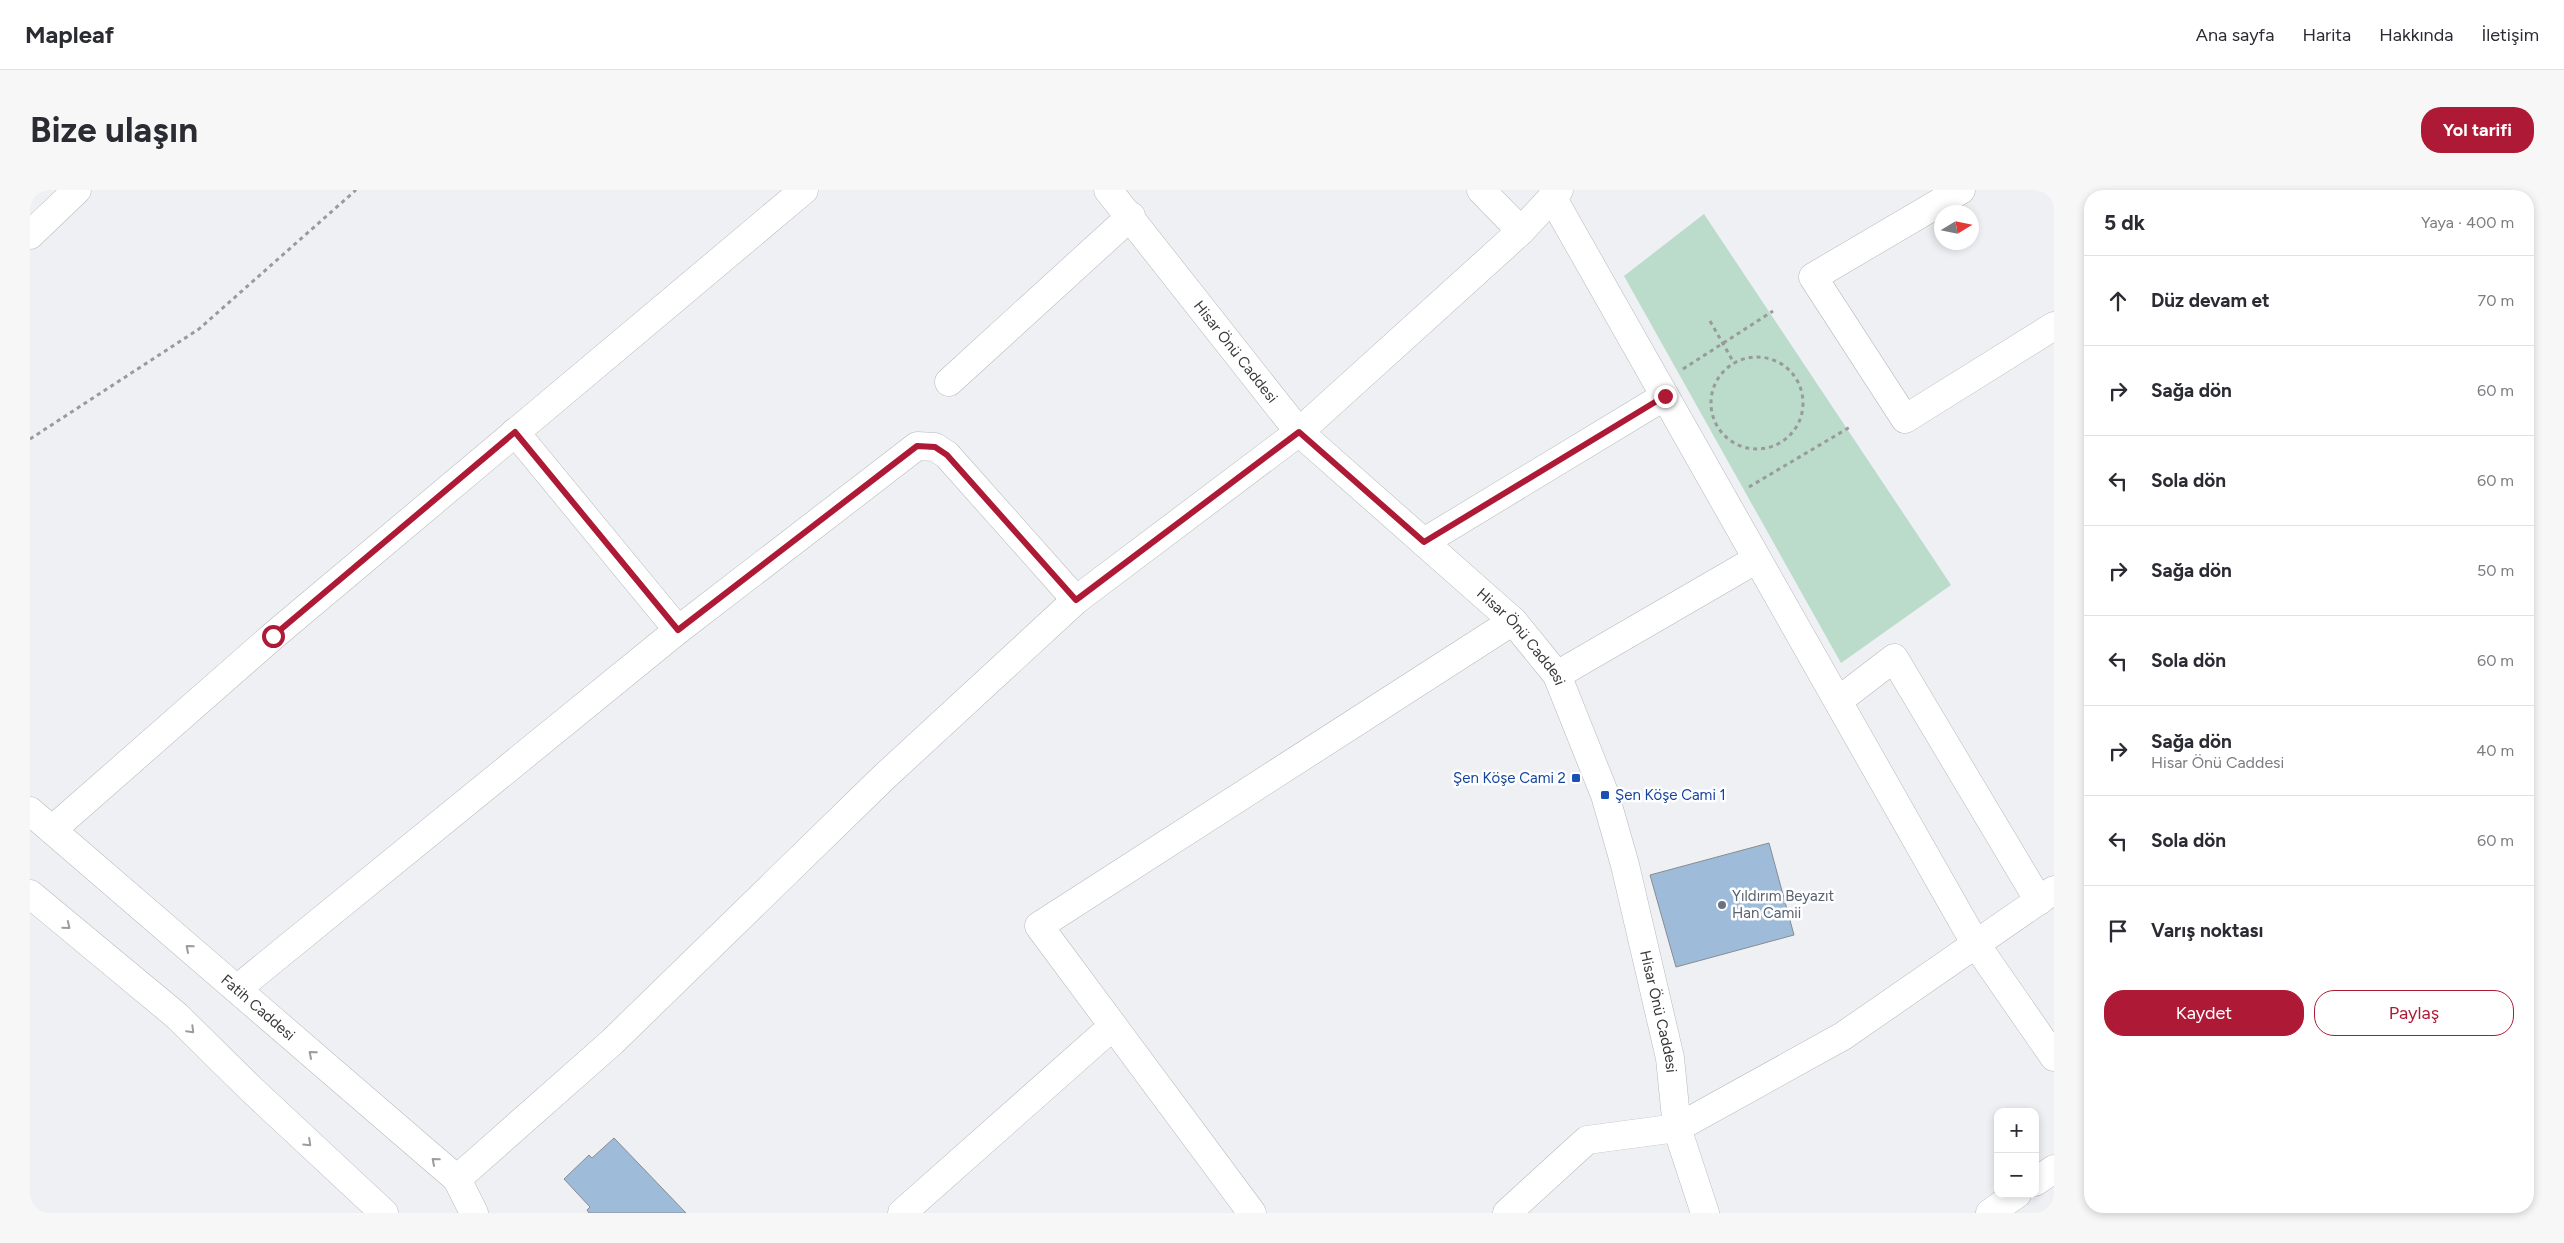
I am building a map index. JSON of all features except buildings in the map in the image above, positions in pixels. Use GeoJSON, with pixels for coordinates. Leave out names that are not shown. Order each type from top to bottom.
{"type":"FeatureCollection","features":[{"type":"Feature","properties":{"kind":"street"},"geometry":{"type":"LineString","coordinates":[[30,235],[77,190]]}},
{"type":"Feature","properties":{"kind":"street"},"geometry":{"type":"LineString","coordinates":[[52,830],[273,636],[804,190]]}},
{"type":"Feature","properties":{"kind":"street","name":"Hisar Önü Caddesi"},"geometry":{"type":"LineString","coordinates":[[1108,190],[1131,216],[1299,432],[1513,620],[1557,675],[1605,795],[1625,865],[1670,1058],[1677,1128],[1705,1213]]}},
{"type":"Feature","properties":{"kind":"street"},"geometry":{"type":"LineString","coordinates":[[1481,190],[1521,231]]}},
{"type":"Feature","properties":{"kind":"street"},"geometry":{"type":"LineString","coordinates":[[1961,190],[1813,278],[1905,419],[2054,326]]}},
{"type":"Feature","properties":{"kind":"street"},"geometry":{"type":"LineString","coordinates":[[457,1179],[612,1042],[883,778],[1076,600],[1299,432],[1521,231],[1556,193],[1662,390],[1975,943],[2054,1057]]}},
{"type":"Feature","properties":{"kind":"street"},"geometry":{"type":"LineString","coordinates":[[949,382],[1131,216]]}},
{"type":"Feature","properties":{"kind":"street"},"geometry":{"type":"LineString","coordinates":[[1424,542],[1662,390]]}},
{"type":"Feature","properties":{"kind":"street"},"geometry":{"type":"LineString","coordinates":[[515,432],[678,630]]}},
{"type":"Feature","properties":{"kind":"street"},"geometry":{"type":"LineString","coordinates":[[237,989],[678,630],[917,446],[935,447],[947,455],[1076,600]]}},
{"type":"Feature","properties":{"kind":"street"},"geometry":{"type":"LineString","coordinates":[[1557,675],[1757,559]]}},
{"type":"Feature","properties":{"kind":"street"},"geometry":{"type":"LineString","coordinates":[[1252,1213],[1039,926],[1513,620]]}},
{"type":"Feature","properties":{"kind":"street"},"geometry":{"type":"LineString","coordinates":[[1507,1213],[1587,1140],[1677,1128],[1843,1036],[1975,943],[2046,896],[1894,658],[1838,701]]}},
{"type":"Feature","properties":{"kind":"street","name":"Fatih Caddesi"},"geometry":{"type":"LineString","coordinates":[[30,811],[457,1179],[474,1213]]}},
{"type":"Feature","properties":{"kind":"street"},"geometry":{"type":"LineString","coordinates":[[35,909],[177,1016],[250,1088],[384,1213]]}},
{"type":"Feature","properties":{"kind":"street"},"geometry":{"type":"LineString","coordinates":[[902,1213],[1113,1026]]}},
{"type":"Feature","properties":{"kind":"street"},"geometry":{"type":"LineString","coordinates":[[2039,1179],[2054,1169]]}},
{"type":"Feature","properties":{"kind":"street"},"geometry":{"type":"LineString","coordinates":[[1990,1213],[2011,1198]]}},
{"type":"Feature","properties":{"kind":"path"},"geometry":{"type":"LineString","coordinates":[[30,439],[199,329],[356,190]]}},
{"type":"Feature","properties":{"kind":"path"},"geometry":{"type":"LineString","coordinates":[[1662,390],[1724,344],[1773,311]]}},
{"type":"Feature","properties":{"kind":"path"},"geometry":{"type":"LineString","coordinates":[[1710,322],[1734,362]]}},
{"type":"Feature","properties":{"kind":"path"},"geometry":{"type":"LineString","coordinates":[[1759,356],[1773,360],[1786,367],[1795,378],[1801,391],[1802,406],[1800,420],[1792,432],[1781,442],[1766,448],[1750,448],[1736,443],[1723,434],[1714,420],[1711,405],[1713,389],[1720,375],[1734,362],[1759,356]]}},
{"type":"Feature","properties":{"kind":"path"},"geometry":{"type":"LineString","coordinates":[[1725,501],[1850,427]]}},
{"type":"Feature","properties":{"kind":"green space"},"geometry":{"type":"Polygon","coordinates":[[[1704,214],[1951,585],[1841,663],[1624,276],[1704,214]]]}},
{"type":"Feature","properties":{"kind":"place","name":"Şen Köşe Cami 2"},"geometry":{"type":"Point","coordinates":[1576,778]}},
{"type":"Feature","properties":{"kind":"place","name":"Şen Köşe Cami 1"},"geometry":{"type":"Point","coordinates":[1605,795]}},
{"type":"Feature","properties":{"kind":"place","name":"Yıldırım Beyazıt Han Camii"},"geometry":{"type":"Point","coordinates":[1722,905]}},
{"type":"Feature","properties":{"kind":"route"},"geometry":{"type":"LineString","coordinates":[[273,636],[515,432],[678,630],[917,446],[935,447],[947,455],[1076,600],[1299,432],[1424,542],[1665,396]]}}]}
